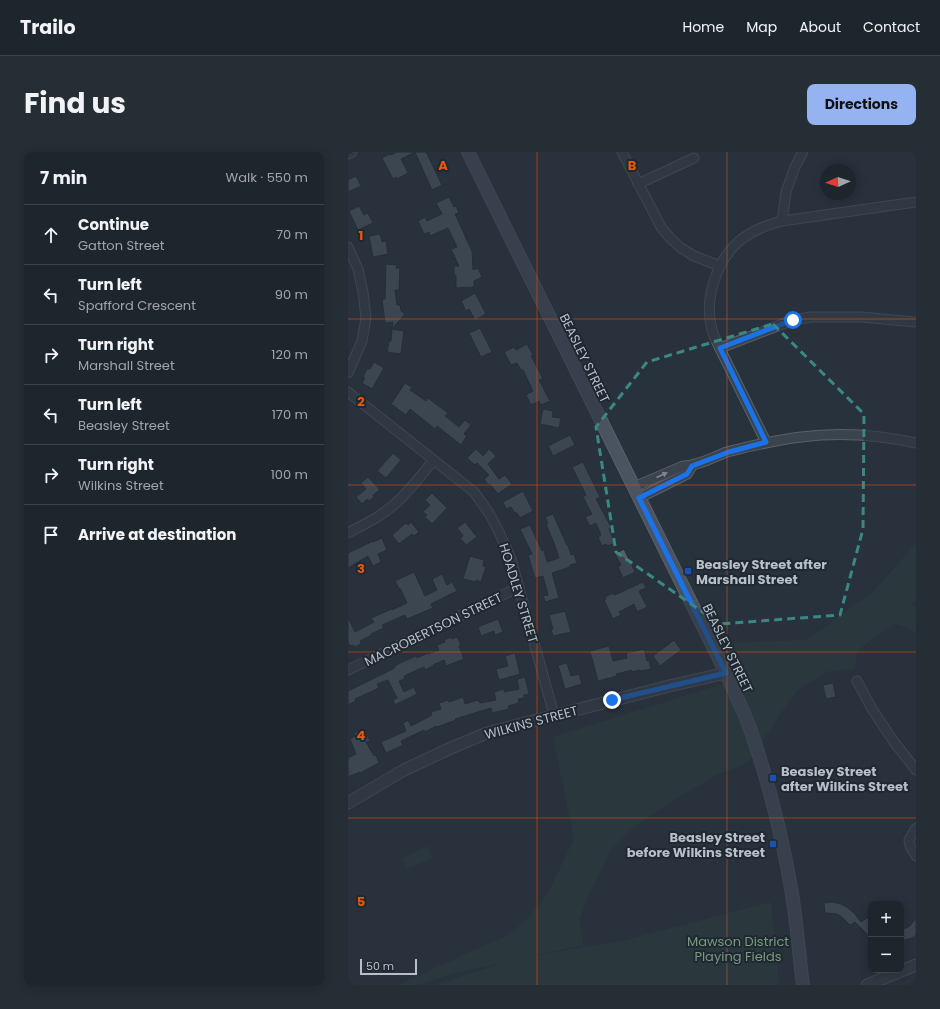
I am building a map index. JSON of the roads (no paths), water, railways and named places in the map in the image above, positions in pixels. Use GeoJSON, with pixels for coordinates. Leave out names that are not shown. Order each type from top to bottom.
{"type":"FeatureCollection","features":[{"type":"Feature","properties":{"kind":"main road","name":"BEASLEY STREET"},"geometry":{"type":"LineString","coordinates":[[468,152],[726,673],[743,712],[751,732],[771,796],[781,836],[792,894],[803,985]]}},
{"type":"Feature","properties":{"kind":"street"},"geometry":{"type":"LineString","coordinates":[[348,154],[352,152]]}},
{"type":"Feature","properties":{"kind":"street"},"geometry":{"type":"LineString","coordinates":[[622,152],[661,227],[670,238],[681,248],[694,256],[720,266]]}},
{"type":"Feature","properties":{"kind":"street"},"geometry":{"type":"LineString","coordinates":[[782,221],[786,192],[795,167],[803,152]]}},
{"type":"Feature","properties":{"kind":"street"},"geometry":{"type":"LineString","coordinates":[[638,184],[694,158]]}},
{"type":"Feature","properties":{"kind":"street"},"geometry":{"type":"LineString","coordinates":[[766,442],[712,331],[710,318],[712,288],[725,257],[737,243],[753,232],[769,224],[916,202]]}},
{"type":"Feature","properties":{"kind":"street"},"geometry":{"type":"LineString","coordinates":[[348,247],[358,269],[363,292],[366,318],[362,341],[348,373]]}},
{"type":"Feature","properties":{"kind":"street"},"geometry":{"type":"LineString","coordinates":[[720,348],[793,320],[811,317],[861,317],[916,322]]}},
{"type":"Feature","properties":{"kind":"street","name":"HOADLEY STREET"},"geometry":{"type":"LineString","coordinates":[[348,392],[433,461],[474,492],[489,513],[511,559],[554,716]]}},
{"type":"Feature","properties":{"kind":"street"},"geometry":{"type":"LineString","coordinates":[[636,492],[687,474],[692,466],[729,452],[766,442],[801,436],[835,435],[871,436],[916,443]]}},
{"type":"Feature","properties":{"kind":"street"},"geometry":{"type":"LineString","coordinates":[[348,533],[364,525],[398,501],[433,461]]}},
{"type":"Feature","properties":{"kind":"street","name":"MACROBERTSON STREET"},"geometry":{"type":"LineString","coordinates":[[348,670],[519,587]]}},
{"type":"Feature","properties":{"kind":"street","name":"WILKINS STREET"},"geometry":{"type":"LineString","coordinates":[[348,803],[404,770],[487,733],[669,686],[726,673]]}},
{"type":"Feature","properties":{"kind":"street"},"geometry":{"type":"LineString","coordinates":[[857,681],[872,709],[894,742],[916,770]]}},
{"type":"Feature","properties":{"kind":"street"},"geometry":{"type":"LineString","coordinates":[[916,828],[909,840],[910,846],[916,856]]}},
{"type":"Feature","properties":{"kind":"street"},"geometry":{"type":"LineString","coordinates":[[867,985],[915,967]]}},
{"type":"Feature","properties":{"kind":"place","name":"Beasley Street after Marshall Street"},"geometry":{"type":"Point","coordinates":[688,571]}},
{"type":"Feature","properties":{"kind":"place","name":"Beasley Street after Wilkins Street"},"geometry":{"type":"Point","coordinates":[773,778]}},
{"type":"Feature","properties":{"kind":"place","name":"Beasley Street before Wilkins Street"},"geometry":{"type":"Point","coordinates":[773,844]}},
{"type":"Feature","properties":{"kind":"park label","name":"Mawson District Playing Fields"},"geometry":{"type":"Point","coordinates":[738,948]}}]}
